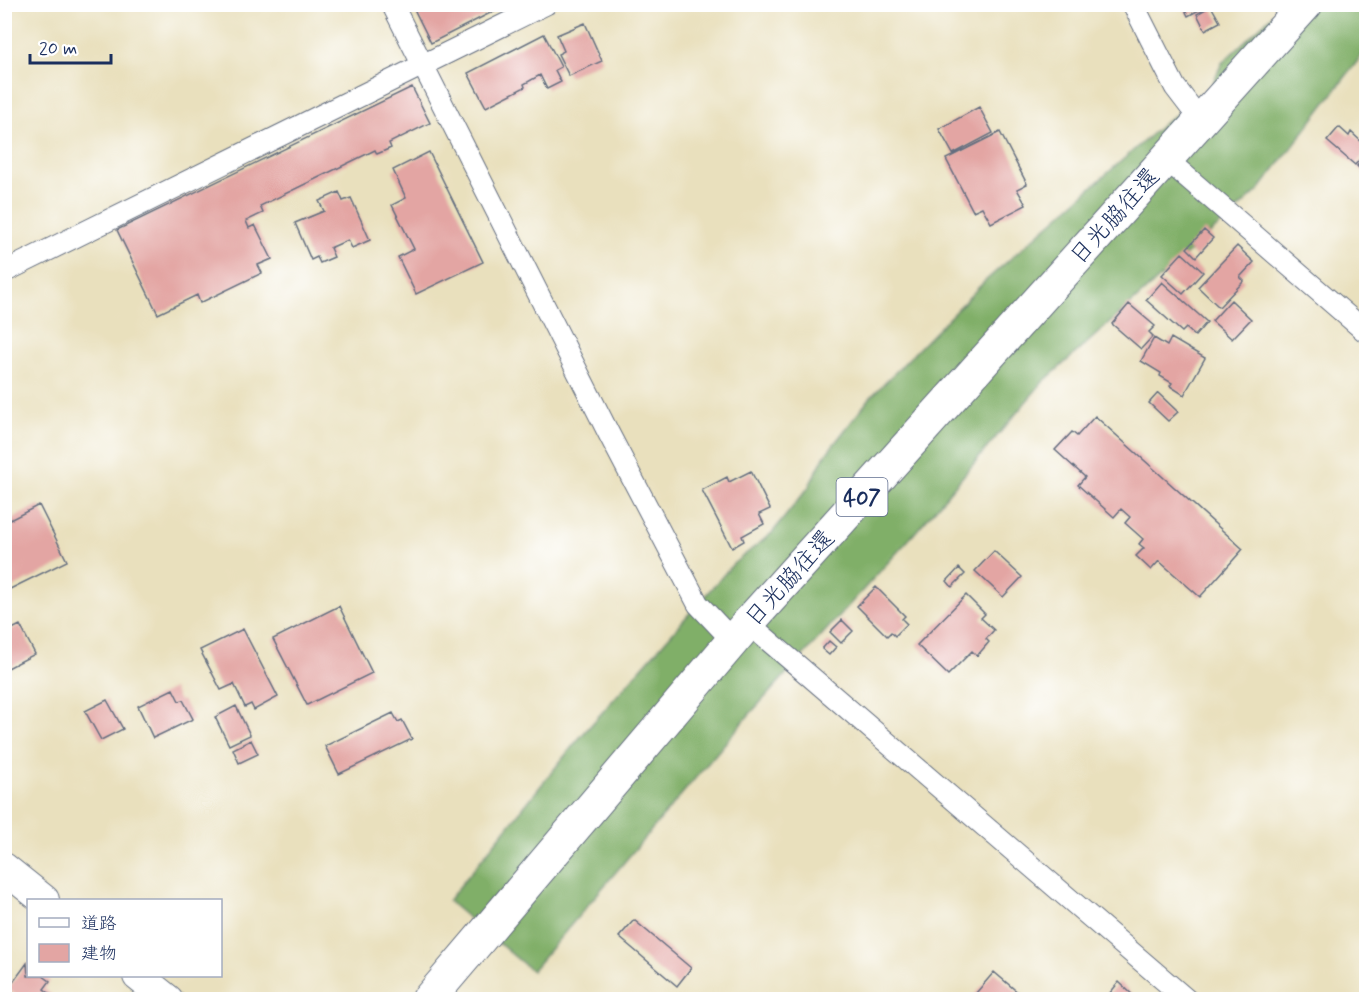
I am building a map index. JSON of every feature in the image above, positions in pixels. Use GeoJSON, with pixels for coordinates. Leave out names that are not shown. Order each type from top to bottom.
{"type":"FeatureCollection","features":[{"type":"Feature","properties":{"kind":"highway","name":"日光脇往還"},"geometry":{"type":"LineString","coordinates":[[428,999],[741,632],[1306,4]]}},
{"type":"Feature","properties":{"kind":"street"},"geometry":{"type":"LineString","coordinates":[[392,4],[609,434],[698,604],[741,632],[1186,999]]}},
{"type":"Feature","properties":{"kind":"street"},"geometry":{"type":"LineString","coordinates":[[4,272],[422,63],[546,4]]}},
{"type":"Feature","properties":{"kind":"street"},"geometry":{"type":"LineString","coordinates":[[1133,4],[1175,87],[1201,121]]}},
{"type":"Feature","properties":{"kind":"street"},"geometry":{"type":"LineString","coordinates":[[1166,159],[1366,332]]}},
{"type":"Feature","properties":{"kind":"street"},"geometry":{"type":"LineString","coordinates":[[4,868],[43,899]]}},
{"type":"Feature","properties":{"kind":"street"},"geometry":{"type":"LineString","coordinates":[[140,977],[168,999]]}},
{"type":"Feature","properties":{"kind":"green space"},"geometry":{"type":"Polygon","coordinates":[[[1284,4],[1366,5],[1366,50],[1259,190],[1042,383],[913,535],[748,716],[532,971],[448,901],[576,742],[733,564],[772,533],[808,488],[824,457],[870,398],[984,282],[1170,118],[1206,98],[1222,63],[1284,4]]]}},
{"type":"Feature","properties":{"kind":"building"},"geometry":{"type":"Polygon","coordinates":[[[418,4],[508,4],[431,43],[413,7],[418,4]]]}},
{"type":"Feature","properties":{"kind":"building"},"geometry":{"type":"Polygon","coordinates":[[[1182,4],[1210,4],[1188,16],[1182,4]]]}},
{"type":"Feature","properties":{"kind":"building"},"geometry":{"type":"Polygon","coordinates":[[[1211,6],[1220,22],[1205,30],[1197,14],[1211,6]]]}},
{"type":"Feature","properties":{"kind":"building"},"geometry":{"type":"Polygon","coordinates":[[[585,23],[602,61],[569,76],[558,54],[564,51],[557,35],[585,23]]]}},
{"type":"Feature","properties":{"kind":"building"},"geometry":{"type":"Polygon","coordinates":[[[544,34],[561,67],[555,70],[561,82],[547,89],[540,75],[524,84],[525,87],[486,107],[468,73],[544,34]]]}},
{"type":"Feature","properties":{"kind":"building"},"geometry":{"type":"Polygon","coordinates":[[[412,87],[430,123],[389,143],[391,148],[377,154],[375,150],[260,206],[263,213],[246,221],[249,228],[255,225],[272,259],[258,265],[262,273],[200,303],[197,295],[158,314],[117,230],[412,87]]]}},
{"type":"Feature","properties":{"kind":"building"},"geometry":{"type":"Polygon","coordinates":[[[979,107],[993,133],[953,154],[939,129],[979,107]]]}},
{"type":"Feature","properties":{"kind":"building"},"geometry":{"type":"Polygon","coordinates":[[[1339,127],[1349,136],[1351,132],[1366,146],[1366,152],[1355,165],[1327,141],[1339,127]]]}},
{"type":"Feature","properties":{"kind":"building"},"geometry":{"type":"Polygon","coordinates":[[[1000,132],[1027,184],[1017,189],[1026,205],[991,223],[982,207],[973,211],[946,159],[1000,132]]]}},
{"type":"Feature","properties":{"kind":"building"},"geometry":{"type":"Polygon","coordinates":[[[429,152],[483,262],[416,294],[398,257],[414,249],[392,205],[406,198],[393,170],[429,152]]]}},
{"type":"Feature","properties":{"kind":"building"},"geometry":{"type":"Polygon","coordinates":[[[1366,155],[1366,175],[1357,166],[1366,155]]]}},
{"type":"Feature","properties":{"kind":"building"},"geometry":{"type":"Polygon","coordinates":[[[339,192],[343,201],[351,198],[370,240],[352,248],[348,240],[330,248],[334,257],[320,263],[317,257],[311,260],[295,223],[324,211],[319,201],[339,192]]]}},
{"type":"Feature","properties":{"kind":"building"},"geometry":{"type":"Polygon","coordinates":[[[1204,230],[1213,238],[1196,257],[1187,248],[1204,230]]]}},
{"type":"Feature","properties":{"kind":"building"},"geometry":{"type":"Polygon","coordinates":[[[1237,246],[1254,262],[1240,277],[1244,281],[1219,307],[1198,287],[1237,246]]]}},
{"type":"Feature","properties":{"kind":"building"},"geometry":{"type":"Polygon","coordinates":[[[1182,253],[1203,272],[1183,294],[1162,275],[1182,253]]]}},
{"type":"Feature","properties":{"kind":"building"},"geometry":{"type":"Polygon","coordinates":[[[1162,282],[1207,322],[1195,336],[1186,328],[1182,332],[1146,300],[1162,282]]]}},
{"type":"Feature","properties":{"kind":"building"},"geometry":{"type":"Polygon","coordinates":[[[1231,300],[1251,319],[1232,339],[1212,321],[1231,300]]]}},
{"type":"Feature","properties":{"kind":"building"},"geometry":{"type":"Polygon","coordinates":[[[1129,304],[1155,326],[1149,332],[1153,336],[1141,349],[1112,324],[1129,304]]]}},
{"type":"Feature","properties":{"kind":"building"},"geometry":{"type":"Polygon","coordinates":[[[1154,338],[1167,346],[1171,338],[1205,358],[1184,395],[1170,386],[1172,383],[1160,376],[1161,373],[1141,361],[1154,338]]]}},
{"type":"Feature","properties":{"kind":"building"},"geometry":{"type":"Polygon","coordinates":[[[1158,393],[1178,412],[1168,421],[1149,403],[1158,393]]]}},
{"type":"Feature","properties":{"kind":"building"},"geometry":{"type":"Polygon","coordinates":[[[1095,416],[1243,549],[1200,597],[1159,561],[1151,570],[1136,556],[1144,548],[1139,544],[1143,539],[1125,523],[1130,517],[1121,509],[1114,517],[1078,485],[1085,477],[1055,450],[1072,432],[1077,436],[1095,416]]]}},
{"type":"Feature","properties":{"kind":"building"},"geometry":{"type":"Polygon","coordinates":[[[751,471],[770,509],[759,514],[764,524],[742,536],[744,541],[732,548],[702,490],[727,477],[729,482],[751,471]]]}},
{"type":"Feature","properties":{"kind":"building"},"geometry":{"type":"Polygon","coordinates":[[[39,505],[67,561],[4,592],[4,523],[39,505]]]}},
{"type":"Feature","properties":{"kind":"building"},"geometry":{"type":"Polygon","coordinates":[[[994,551],[1022,577],[1003,597],[975,571],[994,551]]]}},
{"type":"Feature","properties":{"kind":"building"},"geometry":{"type":"Polygon","coordinates":[[[959,568],[965,574],[952,587],[947,581],[959,568]]]}},
{"type":"Feature","properties":{"kind":"building"},"geometry":{"type":"Polygon","coordinates":[[[876,587],[905,616],[902,619],[907,624],[895,636],[891,632],[887,636],[857,606],[876,587]]]}},
{"type":"Feature","properties":{"kind":"building"},"geometry":{"type":"Polygon","coordinates":[[[966,595],[985,614],[981,618],[994,630],[986,639],[989,642],[977,656],[972,651],[948,675],[917,645],[966,595]]]}},
{"type":"Feature","properties":{"kind":"building"},"geometry":{"type":"Polygon","coordinates":[[[339,606],[372,673],[307,705],[273,639],[339,606]]]}},
{"type":"Feature","properties":{"kind":"building"},"geometry":{"type":"Polygon","coordinates":[[[842,620],[853,631],[841,643],[830,632],[842,620]]]}},
{"type":"Feature","properties":{"kind":"building"},"geometry":{"type":"Polygon","coordinates":[[[20,625],[35,654],[4,670],[4,633],[20,625]]]}},
{"type":"Feature","properties":{"kind":"building"},"geometry":{"type":"Polygon","coordinates":[[[243,629],[278,697],[254,710],[251,704],[245,707],[234,684],[221,690],[200,650],[243,629]]]}},
{"type":"Feature","properties":{"kind":"building"},"geometry":{"type":"Polygon","coordinates":[[[829,641],[836,647],[829,655],[822,649],[829,641]]]}},
{"type":"Feature","properties":{"kind":"building"},"geometry":{"type":"Polygon","coordinates":[[[173,689],[179,701],[183,700],[193,719],[153,738],[138,706],[173,689]]]}},
{"type":"Feature","properties":{"kind":"building"},"geometry":{"type":"Polygon","coordinates":[[[107,700],[123,729],[101,740],[85,711],[107,700]]]}},
{"type":"Feature","properties":{"kind":"building"},"geometry":{"type":"Polygon","coordinates":[[[236,706],[250,735],[229,745],[215,717],[236,706]]]}},
{"type":"Feature","properties":{"kind":"building"},"geometry":{"type":"Polygon","coordinates":[[[393,713],[398,722],[402,720],[412,739],[339,774],[325,746],[393,713]]]}},
{"type":"Feature","properties":{"kind":"building"},"geometry":{"type":"Polygon","coordinates":[[[251,740],[258,754],[239,763],[233,749],[251,740]]]}},
{"type":"Feature","properties":{"kind":"building"},"geometry":{"type":"Polygon","coordinates":[[[634,920],[691,968],[677,986],[619,937],[634,920]]]}},
{"type":"Feature","properties":{"kind":"building"},"geometry":{"type":"Polygon","coordinates":[[[27,963],[27,977],[44,977],[50,981],[44,989],[58,1000],[22,1000],[8,989],[27,963]]]}},
{"type":"Feature","properties":{"kind":"building"},"geometry":{"type":"Polygon","coordinates":[[[994,972],[1021,995],[1018,1000],[970,1000],[994,972]]]}},
{"type":"Feature","properties":{"kind":"building"},"geometry":{"type":"Polygon","coordinates":[[[1119,982],[1138,1000],[1104,1000],[1119,982]]]}}]}
